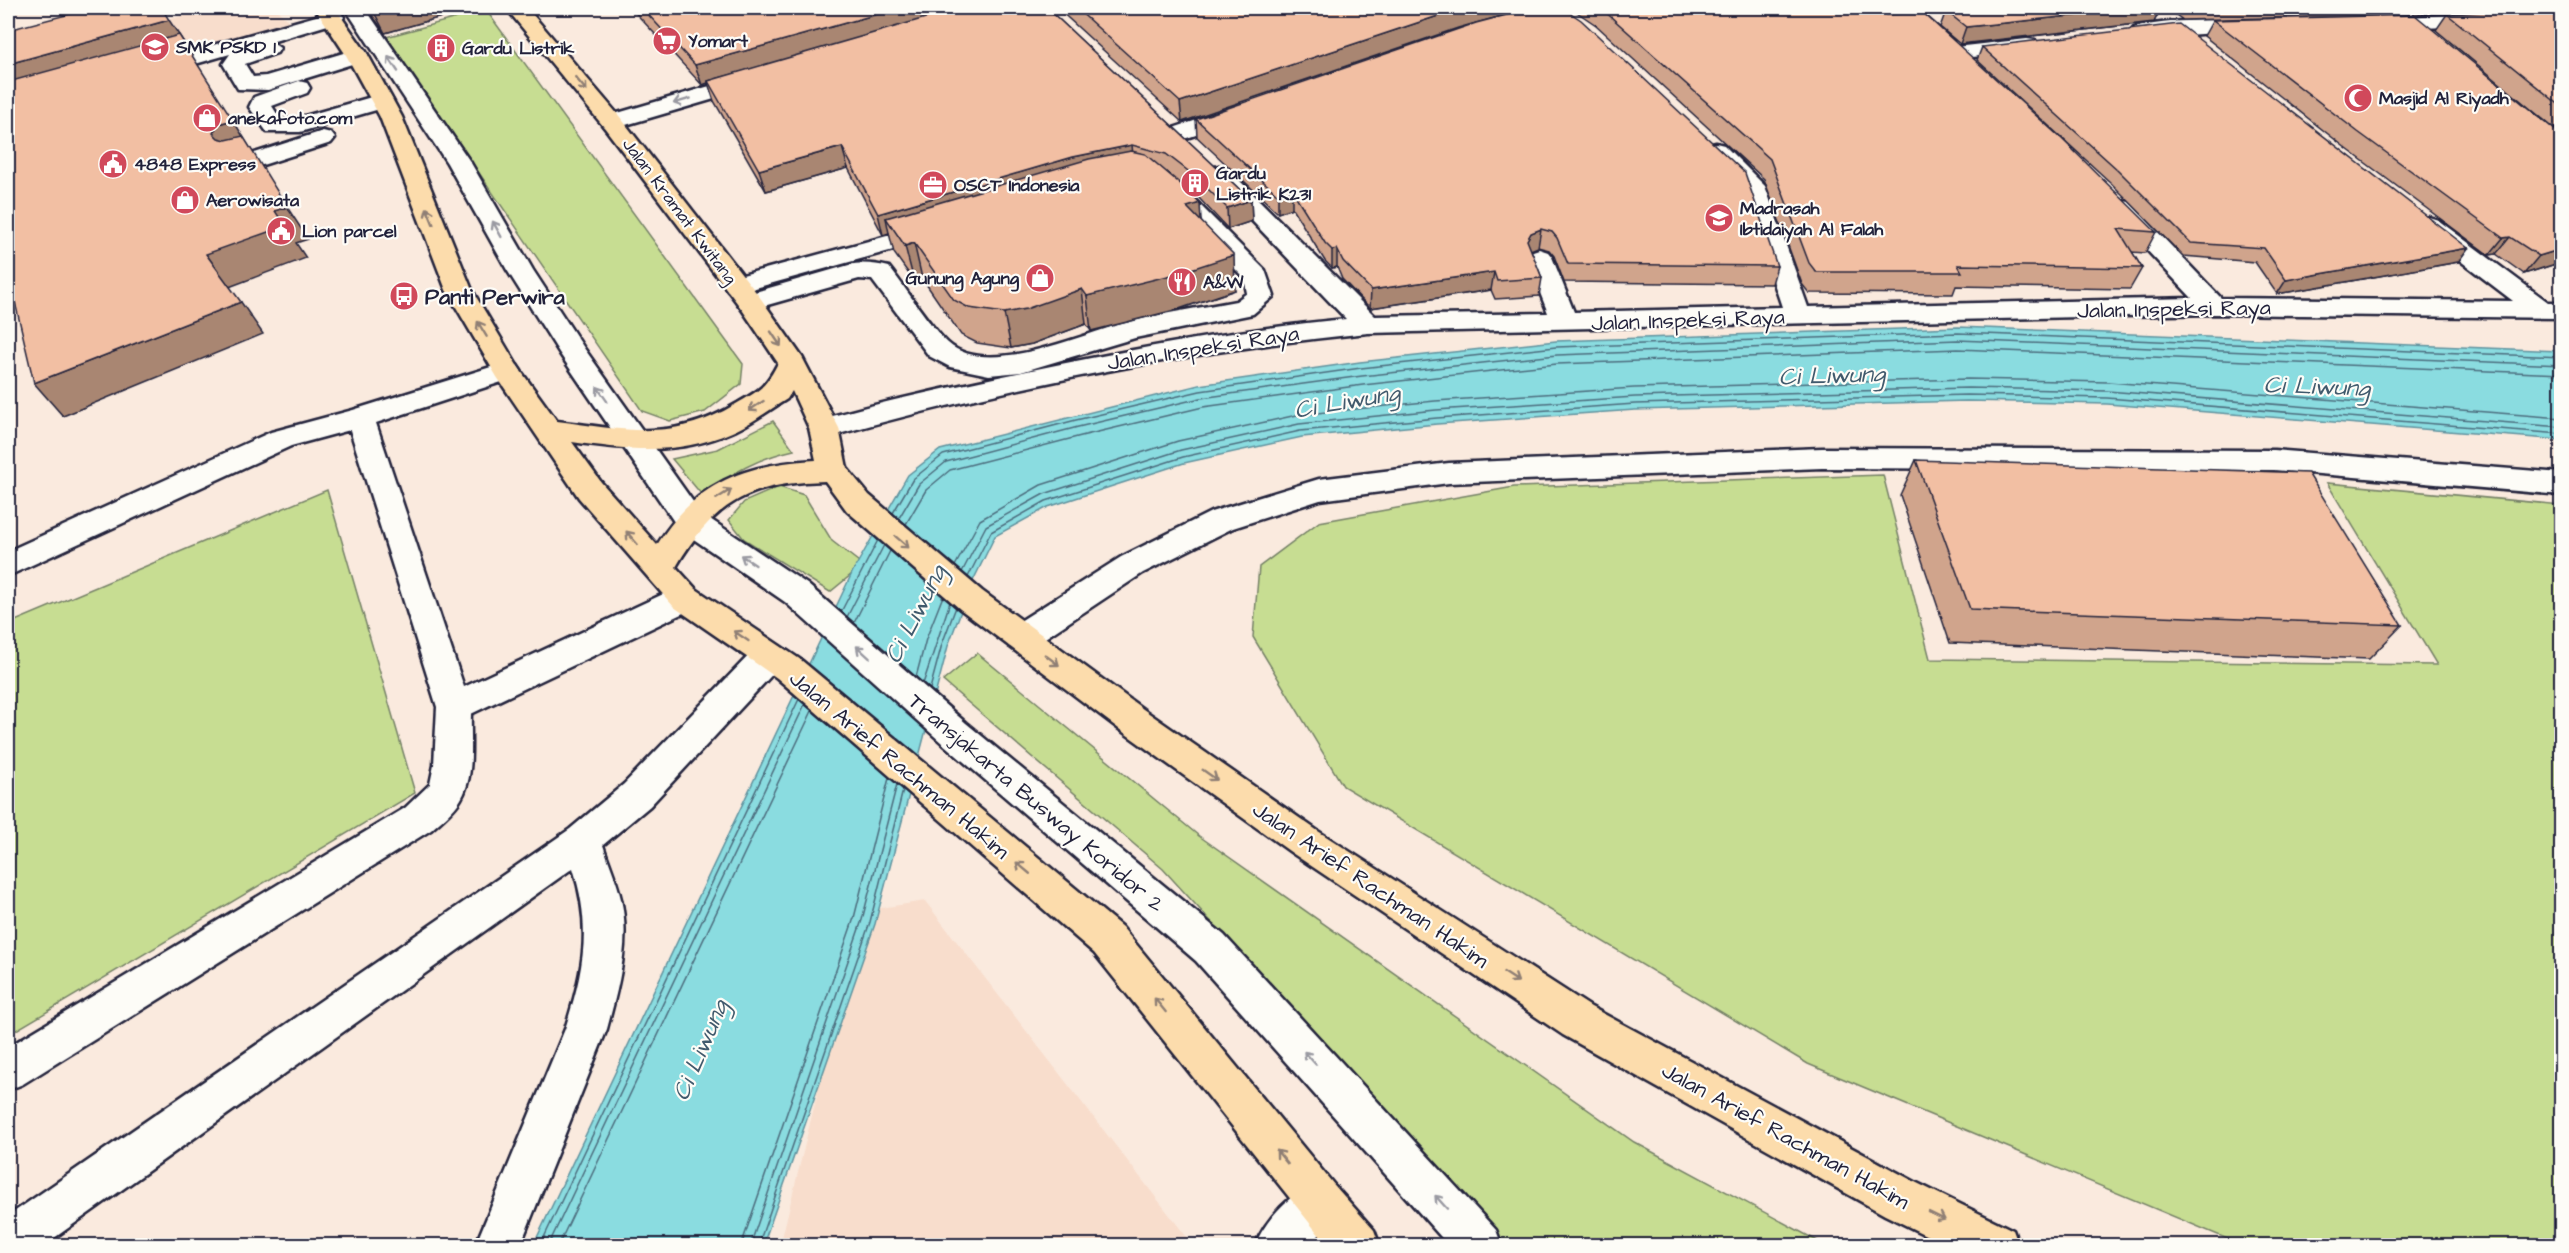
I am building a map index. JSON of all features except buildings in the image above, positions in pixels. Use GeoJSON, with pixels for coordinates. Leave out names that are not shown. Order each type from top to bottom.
{"type":"FeatureCollection","features":[{"type":"Feature","properties":{"kind":"main road","name":"Jalan Kramat Kwitang"},"geometry":{"type":"LineString","coordinates":[[516,8],[612,122],[744,293],[792,363],[824,428]]}},
{"type":"Feature","properties":{"kind":"main road"},"geometry":{"type":"LineString","coordinates":[[338,15],[386,109],[459,290],[507,371],[590,490],[685,598]]}},
{"type":"Feature","properties":{"kind":"main road"},"geometry":{"type":"LineString","coordinates":[[546,429],[635,441],[689,436],[723,425],[777,392],[792,363]]}},
{"type":"Feature","properties":{"kind":"main road","name":"Jalan Arief Rachman Hakim"},"geometry":{"type":"LineString","coordinates":[[824,428],[833,470],[858,503],[971,600],[1131,719],[1305,842],[1577,1021],[1901,1199],[1997,1245]]}},
{"type":"Feature","properties":{"kind":"main road"},"geometry":{"type":"LineString","coordinates":[[659,569],[690,521],[700,510],[748,480],[781,471],[833,470]]}},
{"type":"Feature","properties":{"kind":"main road","name":"Jalan Arief Rachman Hakim"},"geometry":{"type":"LineString","coordinates":[[685,598],[779,662],[1108,940],[1319,1203],[1358,1245]]}},
{"type":"Feature","properties":{"kind":"street"},"geometry":{"type":"LineString","coordinates":[[1903,8],[1979,76]]}},
{"type":"Feature","properties":{"kind":"street"},"geometry":{"type":"LineString","coordinates":[[2392,8],[2437,45]]}},
{"type":"Feature","properties":{"kind":"street"},"geometry":{"type":"LineString","coordinates":[[2158,12],[2205,50]]}},
{"type":"Feature","properties":{"kind":"street"},"geometry":{"type":"LineString","coordinates":[[338,15],[246,54],[238,58],[234,64],[246,84],[255,85],[360,62]]}},
{"type":"Feature","properties":{"kind":"street"},"geometry":{"type":"LineString","coordinates":[[131,75],[338,15]]}},
{"type":"Feature","properties":{"kind":"street","name":"Transjakarta Busway Koridor 2"},"geometry":{"type":"LineString","coordinates":[[338,15],[459,163],[520,270],[574,354],[690,521],[796,593],[954,733],[1210,948],[1480,1245]]}},
{"type":"Feature","properties":{"kind":"street"},"geometry":{"type":"LineString","coordinates":[[2352,24],[2562,16]]}},
{"type":"Feature","properties":{"kind":"street"},"geometry":{"type":"LineString","coordinates":[[2120,35],[2179,28],[2271,26]]}},
{"type":"Feature","properties":{"kind":"street"},"geometry":{"type":"LineString","coordinates":[[1955,53],[2049,42]]}},
{"type":"Feature","properties":{"kind":"street"},"geometry":{"type":"LineString","coordinates":[[360,62],[269,98],[260,106],[275,127],[286,128],[386,109]]}},
{"type":"Feature","properties":{"kind":"street"},"geometry":{"type":"LineString","coordinates":[[612,122],[772,75]]}},
{"type":"Feature","properties":{"kind":"street"},"geometry":{"type":"LineString","coordinates":[[1254,107],[1184,139],[1258,210],[1368,325]]}},
{"type":"Feature","properties":{"kind":"street"},"geometry":{"type":"LineString","coordinates":[[247,163],[386,109]]}},
{"type":"Feature","properties":{"kind":"street"},"geometry":{"type":"LineString","coordinates":[[1704,138],[1753,186],[1798,316]]}},
{"type":"Feature","properties":{"kind":"street"},"geometry":{"type":"LineString","coordinates":[[744,293],[858,271],[880,273],[939,350],[960,361],[989,366],[1021,363],[1131,330],[1244,308],[1261,296],[1257,276],[1167,186],[1146,176]]}},
{"type":"Feature","properties":{"kind":"street"},"geometry":{"type":"LineString","coordinates":[[2100,190],[2214,306]]}},
{"type":"Feature","properties":{"kind":"street"},"geometry":{"type":"LineString","coordinates":[[2412,213],[2552,311]]}},
{"type":"Feature","properties":{"kind":"street"},"geometry":{"type":"LineString","coordinates":[[744,293],[844,258],[954,225]]}},
{"type":"Feature","properties":{"kind":"street"},"geometry":{"type":"LineString","coordinates":[[1539,257],[1565,322]]}},
{"type":"Feature","properties":{"kind":"street","name":"Jalan Inspeksi Raya"},"geometry":{"type":"LineString","coordinates":[[824,428],[936,399],[1095,365],[1279,333],[1368,325],[2214,306],[2552,311]]}},
{"type":"Feature","properties":{"kind":"street"},"geometry":{"type":"LineString","coordinates":[[8,564],[281,439],[360,418],[507,371]]}},
{"type":"Feature","properties":{"kind":"street"},"geometry":{"type":"LineString","coordinates":[[8,1070],[418,819],[447,791],[452,765],[454,707],[360,418]]}},
{"type":"Feature","properties":{"kind":"street"},"geometry":{"type":"LineString","coordinates":[[1021,637],[1132,565],[1222,520],[1319,490],[1418,476],[1610,465],[1822,458],[2274,460],[2562,484]]}},
{"type":"Feature","properties":{"kind":"street"},"geometry":{"type":"LineString","coordinates":[[454,707],[685,598]]}},
{"type":"Feature","properties":{"kind":"street"},"geometry":{"type":"LineString","coordinates":[[8,1243],[583,840],[637,795],[779,662]]}},
{"type":"Feature","properties":{"kind":"street"},"geometry":{"type":"LineString","coordinates":[[497,1245],[586,1029],[597,992],[605,941],[602,900],[583,840]]}},
{"type":"Feature","properties":{"kind":"street"},"geometry":{"type":"LineString","coordinates":[[1277,1245],[1319,1203]]}},
{"type":"Feature","properties":{"kind":"shaded area","name":"SMK PSKD 1"},"geometry":{"type":"Polygon","coordinates":[[[211,8],[275,8],[299,31],[8,116],[8,63],[211,8]]]}},
{"type":"Feature","properties":{"kind":"shaded area"},"geometry":{"type":"Polygon","coordinates":[[[925,901],[1193,1245],[780,1246],[862,911],[925,901]]]}},
{"type":"Feature","properties":{"kind":"green space"},"geometry":{"type":"Polygon","coordinates":[[[486,10],[743,364],[741,384],[705,412],[670,421],[642,411],[386,37],[486,10]]]}},
{"type":"Feature","properties":{"kind":"green space"},"geometry":{"type":"Polygon","coordinates":[[[773,421],[794,450],[746,467],[702,495],[672,459],[718,449],[773,421]]]}},
{"type":"Feature","properties":{"kind":"green space"},"geometry":{"type":"Polygon","coordinates":[[[1883,475],[1930,659],[2437,665],[2327,483],[2561,505],[2561,1245],[2242,1245],[1808,1064],[1343,786],[1253,637],[1259,567],[1319,522],[1514,487],[1883,475]]]}},
{"type":"Feature","properties":{"kind":"green space"},"geometry":{"type":"Polygon","coordinates":[[[779,487],[804,495],[832,541],[863,565],[830,592],[744,539],[729,520],[744,502],[779,487]]]}},
{"type":"Feature","properties":{"kind":"green space"},"geometry":{"type":"Polygon","coordinates":[[[327,490],[415,793],[8,1035],[8,624],[327,490]]]}},
{"type":"Feature","properties":{"kind":"green space"},"geometry":{"type":"Polygon","coordinates":[[[977,653],[1199,836],[1634,1142],[1825,1245],[1507,1245],[1163,869],[943,681],[977,653]]]}},
{"type":"Feature","properties":{"kind":"water","name":"Ci Liwung"},"geometry":{"type":"Polygon","coordinates":[[[1958,327],[2561,351],[2561,440],[2107,404],[1967,401],[1635,410],[1437,424],[1302,437],[1184,463],[1048,507],[995,536],[970,587],[948,646],[875,924],[763,1245],[533,1246],[853,571],[908,475],[940,450],[1199,385],[1360,362],[1556,341],[1958,327]]]}},
{"type":"Feature","properties":{"kind":"place","name":"Yomart"},"geometry":{"type":"Point","coordinates":[667,41]}},
{"type":"Feature","properties":{"kind":"place","name":"SMK PSKD 1"},"geometry":{"type":"Point","coordinates":[155,47]}},
{"type":"Feature","properties":{"kind":"place","name":"Gardu Listrik"},"geometry":{"type":"Point","coordinates":[441,48]}},
{"type":"Feature","properties":{"kind":"place","name":"Masjid Al Riyadh"},"geometry":{"type":"Point","coordinates":[2358,98]}},
{"type":"Feature","properties":{"kind":"place","name":"anekafoto.com"},"geometry":{"type":"Point","coordinates":[207,118]}},
{"type":"Feature","properties":{"kind":"place","name":"4848 Express"},"geometry":{"type":"Point","coordinates":[113,164]}},
{"type":"Feature","properties":{"kind":"place","name":"Gardu Listrik K231"},"geometry":{"type":"Point","coordinates":[1195,183]}},
{"type":"Feature","properties":{"kind":"place","name":"OSCT Indonesia"},"geometry":{"type":"Point","coordinates":[933,185]}},
{"type":"Feature","properties":{"kind":"place","name":"Aerowisata"},"geometry":{"type":"Point","coordinates":[185,200]}},
{"type":"Feature","properties":{"kind":"place","name":"Madrasah Ibtidaiyah Al Falah"},"geometry":{"type":"Point","coordinates":[1719,218]}},
{"type":"Feature","properties":{"kind":"place","name":"Lion parcel"},"geometry":{"type":"Point","coordinates":[281,231]}},
{"type":"Feature","properties":{"kind":"place","name":"Gunung Agung"},"geometry":{"type":"Point","coordinates":[1040,278]}},
{"type":"Feature","properties":{"kind":"place","name":"A&W"},"geometry":{"type":"Point","coordinates":[1182,282]}},
{"type":"Feature","properties":{"kind":"place","name":"Panti Perwira"},"geometry":{"type":"Point","coordinates":[404,296]}}]}
